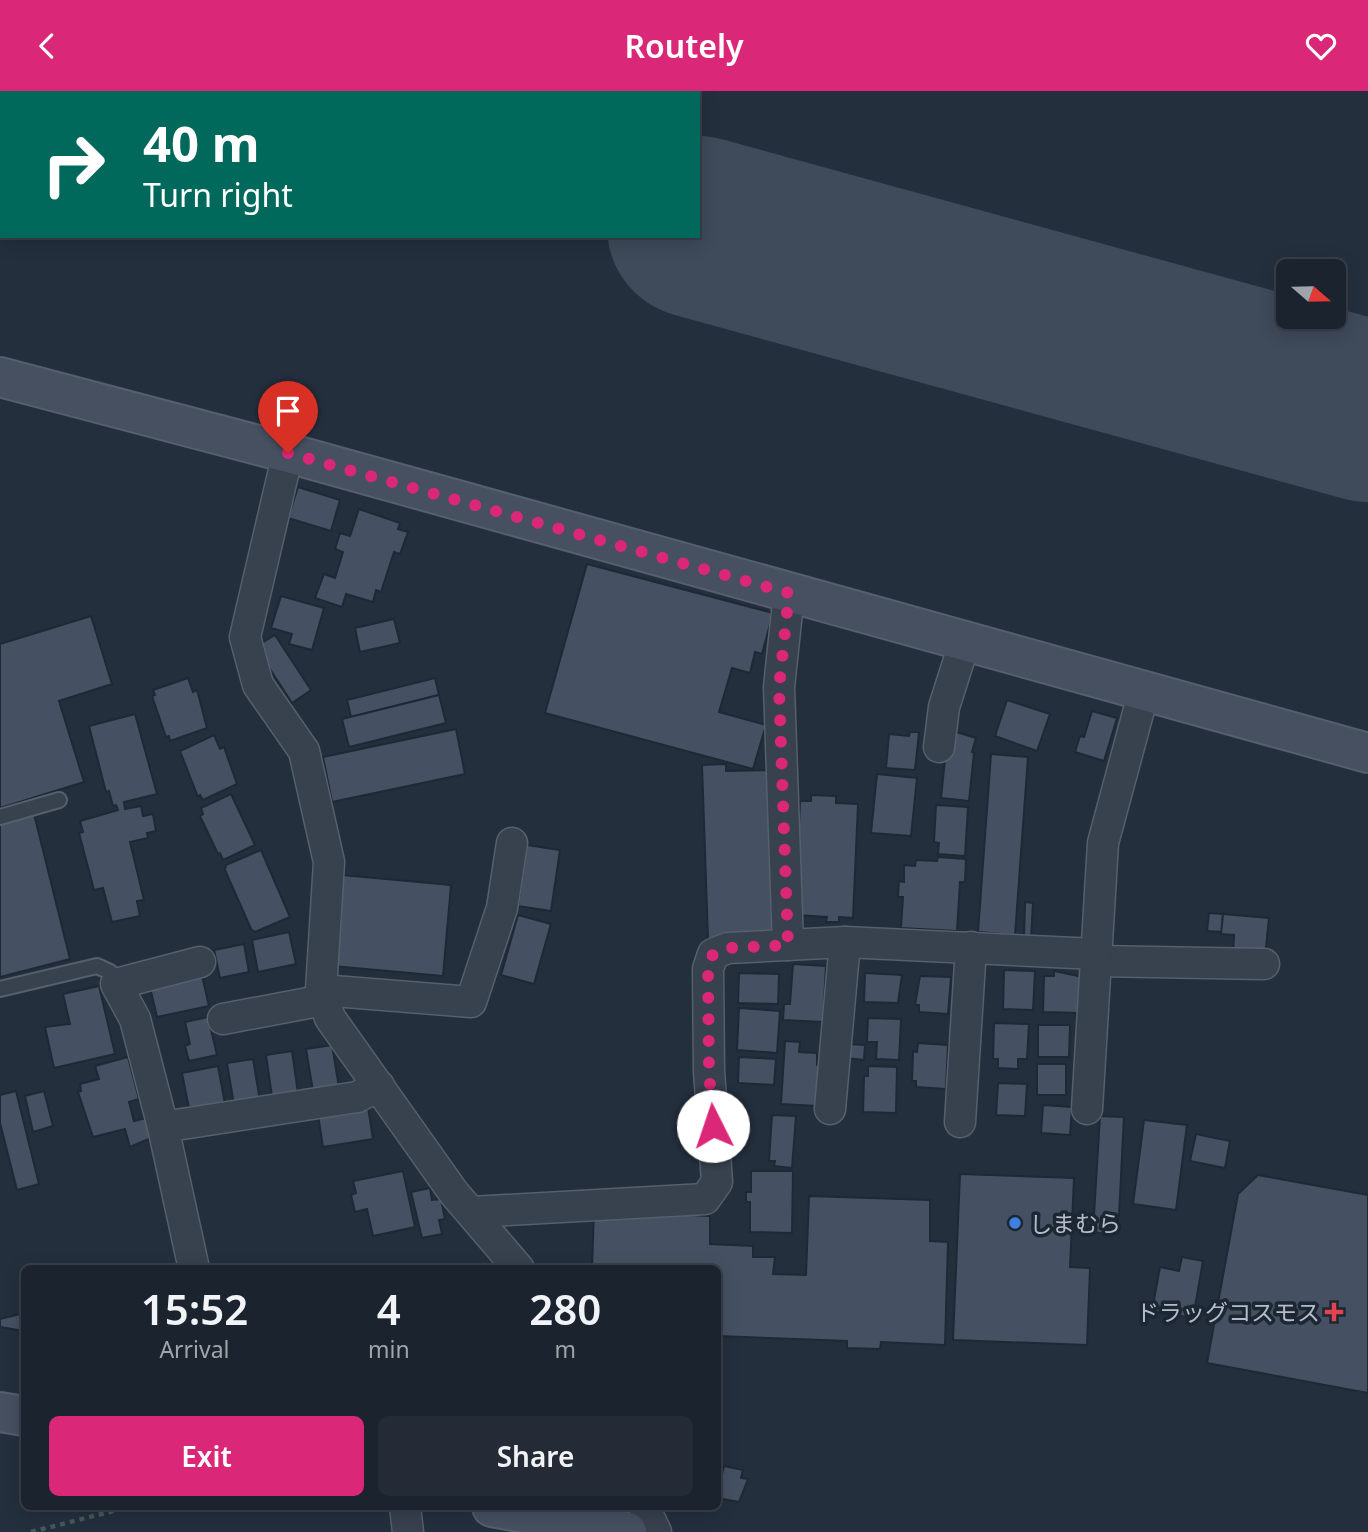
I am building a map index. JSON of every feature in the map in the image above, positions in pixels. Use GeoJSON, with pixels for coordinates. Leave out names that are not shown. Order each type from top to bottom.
{"type":"FeatureCollection","features":[{"type":"Feature","properties":{"kind":"street"},"geometry":{"type":"LineString","coordinates":[[0,377],[288,453],[1368,753]]}},
{"type":"Feature","properties":{"kind":"street"},"geometry":{"type":"LineString","coordinates":[[288,453],[246,637],[258,685],[304,751],[329,862],[322,995],[330,1018],[454,1193],[516,1265]]}},
{"type":"Feature","properties":{"kind":"street"},"geometry":{"type":"LineString","coordinates":[[788,945],[779,688],[789,593]]}},
{"type":"Feature","properties":{"kind":"street"},"geometry":{"type":"LineString","coordinates":[[939,747],[944,707],[965,641]]}},
{"type":"Feature","properties":{"kind":"street"},"geometry":{"type":"LineString","coordinates":[[1087,1109],[1103,843],[1144,691]]}},
{"type":"Feature","properties":{"kind":"street"},"geometry":{"type":"LineString","coordinates":[[223,1019],[322,995],[471,1002],[502,908],[512,843]]}},
{"type":"Feature","properties":{"kind":"street"},"geometry":{"type":"LineString","coordinates":[[830,1109],[845,941]]}},
{"type":"Feature","properties":{"kind":"street"},"geometry":{"type":"LineString","coordinates":[[472,1212],[705,1199],[717,1182],[709,1071],[708,969],[713,954],[728,948],[845,941],[971,947],[1096,958],[1264,964]]}},
{"type":"Feature","properties":{"kind":"street"},"geometry":{"type":"LineString","coordinates":[[961,1122],[971,947]]}},
{"type":"Feature","properties":{"kind":"street"},"geometry":{"type":"LineString","coordinates":[[193,1265],[163,1127],[135,1019],[116,984],[200,963]]}},
{"type":"Feature","properties":{"kind":"street"},"geometry":{"type":"LineString","coordinates":[[163,1127],[357,1097],[379,1086]]}},
{"type":"Feature","properties":{"kind":"street"},"geometry":{"type":"LineString","coordinates":[[0,1412],[21,1416]]}},
{"type":"Feature","properties":{"kind":"street"},"geometry":{"type":"LineString","coordinates":[[405,1510],[408,1532]]}},
{"type":"Feature","properties":{"kind":"street"},"geometry":{"type":"LineString","coordinates":[[508,1510],[627,1532]]}},
{"type":"Feature","properties":{"kind":"street"},"geometry":{"type":"LineString","coordinates":[[645,1510],[656,1532]]}},
{"type":"Feature","properties":{"kind":"lane"},"geometry":{"type":"LineString","coordinates":[[0,817],[59,800]]}},
{"type":"Feature","properties":{"kind":"lane"},"geometry":{"type":"LineString","coordinates":[[0,989],[97,966],[110,972],[116,984]]}},
{"type":"Feature","properties":{"kind":"path"},"geometry":{"type":"LineString","coordinates":[[31,1532],[118,1510]]}},
{"type":"Feature","properties":{"kind":"building"},"geometry":{"type":"Polygon","coordinates":[[[298,487],[340,500],[331,531],[288,518],[298,487]]]}},
{"type":"Feature","properties":{"kind":"building"},"geometry":{"type":"Polygon","coordinates":[[[359,509],[400,523],[398,529],[408,532],[400,554],[394,552],[381,592],[376,590],[373,602],[346,594],[342,607],[315,598],[324,574],[335,578],[343,552],[335,549],[340,533],[350,536],[359,509]]]}},
{"type":"Feature","properties":{"kind":"building"},"geometry":{"type":"Polygon","coordinates":[[[587,564],[773,613],[762,654],[755,652],[750,673],[732,668],[719,712],[766,725],[753,769],[545,713],[587,564]]]}},
{"type":"Feature","properties":{"kind":"building"},"geometry":{"type":"Polygon","coordinates":[[[281,596],[324,608],[312,650],[289,644],[292,634],[271,628],[281,596]]]}},
{"type":"Feature","properties":{"kind":"building"},"geometry":{"type":"Polygon","coordinates":[[[91,616],[112,684],[59,701],[84,782],[0,808],[0,644],[91,616]]]}},
{"type":"Feature","properties":{"kind":"building"},"geometry":{"type":"Polygon","coordinates":[[[394,619],[400,643],[360,652],[355,628],[394,619]]]}},
{"type":"Feature","properties":{"kind":"building"},"geometry":{"type":"Polygon","coordinates":[[[275,635],[311,690],[292,703],[268,666],[260,644],[275,635]]]}},
{"type":"Feature","properties":{"kind":"building"},"geometry":{"type":"Polygon","coordinates":[[[188,678],[193,692],[197,690],[207,728],[170,741],[169,736],[166,737],[152,696],[155,695],[153,690],[188,678]]]}},
{"type":"Feature","properties":{"kind":"building"},"geometry":{"type":"Polygon","coordinates":[[[435,678],[439,695],[351,717],[347,700],[435,678]]]}},
{"type":"Feature","properties":{"kind":"building"},"geometry":{"type":"Polygon","coordinates":[[[439,695],[446,723],[349,747],[342,719],[439,695]]]}},
{"type":"Feature","properties":{"kind":"building"},"geometry":{"type":"Polygon","coordinates":[[[1007,700],[1050,714],[1037,751],[995,736],[1007,700]]]}},
{"type":"Feature","properties":{"kind":"building"},"geometry":{"type":"Polygon","coordinates":[[[1092,711],[1117,718],[1104,761],[1075,752],[1080,736],[1084,737],[1092,711]]]}},
{"type":"Feature","properties":{"kind":"building"},"geometry":{"type":"Polygon","coordinates":[[[135,714],[157,794],[124,802],[125,809],[141,806],[143,816],[153,814],[156,831],[147,833],[148,838],[130,842],[144,900],[137,901],[140,916],[112,922],[103,888],[94,890],[79,833],[83,832],[80,821],[118,810],[116,805],[113,806],[109,791],[106,792],[89,726],[135,714]]]}},
{"type":"Feature","properties":{"kind":"building"},"geometry":{"type":"Polygon","coordinates":[[[456,729],[465,774],[332,802],[323,757],[456,729]]]}},
{"type":"Feature","properties":{"kind":"building"},"geometry":{"type":"Polygon","coordinates":[[[953,731],[976,738],[972,752],[969,801],[941,798],[946,750],[953,731]]]}},
{"type":"Feature","properties":{"kind":"building"},"geometry":{"type":"Polygon","coordinates":[[[910,732],[919,732],[915,770],[886,768],[889,734],[909,736],[910,732]]]}},
{"type":"Feature","properties":{"kind":"building"},"geometry":{"type":"Polygon","coordinates":[[[214,735],[220,749],[224,747],[237,784],[203,800],[200,795],[198,797],[180,751],[214,735]]]}},
{"type":"Feature","properties":{"kind":"building"},"geometry":{"type":"Polygon","coordinates":[[[991,754],[1028,757],[1015,935],[978,932],[991,754]]]}},
{"type":"Feature","properties":{"kind":"building"},"geometry":{"type":"Polygon","coordinates":[[[726,764],[726,771],[770,770],[776,937],[708,939],[702,765],[726,764]]]}},
{"type":"Feature","properties":{"kind":"building"},"geometry":{"type":"Polygon","coordinates":[[[877,774],[917,778],[911,836],[871,833],[877,774]]]}},
{"type":"Feature","properties":{"kind":"building"},"geometry":{"type":"Polygon","coordinates":[[[231,794],[255,845],[223,860],[200,816],[203,814],[201,808],[231,794]]]}},
{"type":"Feature","properties":{"kind":"building"},"geometry":{"type":"Polygon","coordinates":[[[811,795],[836,796],[836,803],[858,804],[853,918],[839,917],[839,922],[826,922],[827,917],[795,915],[800,801],[811,801],[811,795]]]}},
{"type":"Feature","properties":{"kind":"building"},"geometry":{"type":"Polygon","coordinates":[[[936,805],[968,807],[965,856],[938,854],[939,843],[934,842],[936,805]]]}},
{"type":"Feature","properties":{"kind":"building"},"geometry":{"type":"Polygon","coordinates":[[[34,814],[70,959],[0,977],[0,822],[34,814]]]}},
{"type":"Feature","properties":{"kind":"building"},"geometry":{"type":"Polygon","coordinates":[[[527,845],[560,850],[551,911],[518,906],[527,845]]]}},
{"type":"Feature","properties":{"kind":"building"},"geometry":{"type":"Polygon","coordinates":[[[261,850],[290,917],[255,932],[251,929],[225,870],[226,865],[261,850]]]}},
{"type":"Feature","properties":{"kind":"building"},"geometry":{"type":"Polygon","coordinates":[[[938,857],[966,859],[965,882],[960,882],[957,931],[901,928],[903,897],[898,897],[899,881],[904,882],[904,865],[915,866],[916,860],[937,861],[938,857]]]}},
{"type":"Feature","properties":{"kind":"building"},"geometry":{"type":"Polygon","coordinates":[[[342,875],[451,885],[443,976],[333,966],[342,875]]]}},
{"type":"Feature","properties":{"kind":"building"},"geometry":{"type":"Polygon","coordinates":[[[1025,902],[1033,903],[1031,938],[1024,938],[1025,902]]]}},
{"type":"Feature","properties":{"kind":"building"},"geometry":{"type":"Polygon","coordinates":[[[1209,913],[1223,914],[1222,932],[1207,931],[1209,913]]]}},
{"type":"Feature","properties":{"kind":"building"},"geometry":{"type":"Polygon","coordinates":[[[1223,914],[1269,918],[1265,957],[1233,954],[1234,935],[1221,934],[1223,914]]]}},
{"type":"Feature","properties":{"kind":"building"},"geometry":{"type":"Polygon","coordinates":[[[518,915],[551,924],[534,984],[501,975],[518,915]]]}},
{"type":"Feature","properties":{"kind":"building"},"geometry":{"type":"Polygon","coordinates":[[[289,932],[296,964],[258,972],[252,940],[289,932]]]}},
{"type":"Feature","properties":{"kind":"building"},"geometry":{"type":"Polygon","coordinates":[[[244,944],[249,972],[220,978],[214,950],[244,944]]]}},
{"type":"Feature","properties":{"kind":"building"},"geometry":{"type":"Polygon","coordinates":[[[793,964],[826,966],[823,1022],[783,1020],[784,1004],[790,1004],[793,964]]]}},
{"type":"Feature","properties":{"kind":"building"},"geometry":{"type":"Polygon","coordinates":[[[1004,970],[1035,971],[1033,1010],[1003,1009],[1004,970]]]}},
{"type":"Feature","properties":{"kind":"building"},"geometry":{"type":"Polygon","coordinates":[[[201,971],[209,1006],[157,1017],[149,983],[201,971]]]}},
{"type":"Feature","properties":{"kind":"building"},"geometry":{"type":"Polygon","coordinates":[[[1054,971],[1083,977],[1079,1013],[1043,1012],[1044,976],[1054,976],[1054,971]]]}},
{"type":"Feature","properties":{"kind":"building"},"geometry":{"type":"Polygon","coordinates":[[[739,973],[779,974],[778,1004],[738,1003],[739,973]]]}},
{"type":"Feature","properties":{"kind":"building"},"geometry":{"type":"Polygon","coordinates":[[[865,973],[902,975],[898,1003],[864,1002],[865,973]]]}},
{"type":"Feature","properties":{"kind":"building"},"geometry":{"type":"Polygon","coordinates":[[[920,976],[951,977],[948,1014],[919,1012],[919,1005],[915,1005],[920,976]]]}},
{"type":"Feature","properties":{"kind":"building"},"geometry":{"type":"Polygon","coordinates":[[[99,986],[115,1054],[54,1068],[45,1027],[70,1024],[63,994],[99,986]]]}},
{"type":"Feature","properties":{"kind":"building"},"geometry":{"type":"Polygon","coordinates":[[[739,1008],[780,1011],[777,1053],[737,1050],[739,1008]]]}},
{"type":"Feature","properties":{"kind":"building"},"geometry":{"type":"Polygon","coordinates":[[[208,1017],[217,1055],[189,1061],[185,1046],[190,1044],[185,1022],[208,1017]]]}},
{"type":"Feature","properties":{"kind":"building"},"geometry":{"type":"Polygon","coordinates":[[[868,1018],[901,1019],[899,1060],[876,1059],[877,1042],[867,1042],[868,1018]]]}},
{"type":"Feature","properties":{"kind":"building"},"geometry":{"type":"Polygon","coordinates":[[[994,1023],[1029,1024],[1027,1059],[1018,1059],[1018,1069],[998,1068],[998,1059],[993,1059],[994,1023]]]}},
{"type":"Feature","properties":{"kind":"building"},"geometry":{"type":"Polygon","coordinates":[[[1038,1025],[1070,1025],[1069,1057],[1038,1057],[1038,1025]]]}},
{"type":"Feature","properties":{"kind":"building"},"geometry":{"type":"Polygon","coordinates":[[[785,1041],[800,1042],[799,1052],[817,1053],[817,1065],[821,1065],[818,1106],[781,1104],[785,1041]]]}},
{"type":"Feature","properties":{"kind":"building"},"geometry":{"type":"Polygon","coordinates":[[[918,1043],[948,1045],[946,1089],[916,1087],[916,1081],[912,1081],[913,1051],[917,1052],[918,1043]]]}},
{"type":"Feature","properties":{"kind":"building"},"geometry":{"type":"Polygon","coordinates":[[[847,1044],[865,1045],[864,1060],[846,1058],[847,1044]]]}},
{"type":"Feature","properties":{"kind":"building"},"geometry":{"type":"Polygon","coordinates":[[[332,1045],[339,1087],[313,1091],[306,1049],[332,1045]]]}},
{"type":"Feature","properties":{"kind":"building"},"geometry":{"type":"Polygon","coordinates":[[[292,1051],[298,1093],[272,1097],[266,1055],[292,1051]]]}},
{"type":"Feature","properties":{"kind":"building"},"geometry":{"type":"Polygon","coordinates":[[[128,1057],[139,1099],[129,1102],[134,1121],[146,1118],[151,1138],[130,1147],[125,1129],[93,1137],[78,1092],[81,1091],[80,1084],[99,1079],[95,1066],[128,1057]]]}},
{"type":"Feature","properties":{"kind":"building"},"geometry":{"type":"Polygon","coordinates":[[[739,1057],[776,1059],[774,1085],[738,1083],[739,1057]]]}},
{"type":"Feature","properties":{"kind":"building"},"geometry":{"type":"Polygon","coordinates":[[[253,1059],[260,1101],[234,1105],[227,1063],[253,1059]]]}},
{"type":"Feature","properties":{"kind":"building"},"geometry":{"type":"Polygon","coordinates":[[[1037,1064],[1066,1064],[1066,1095],[1037,1095],[1037,1064]]]}},
{"type":"Feature","properties":{"kind":"building"},"geometry":{"type":"Polygon","coordinates":[[[218,1066],[225,1104],[190,1114],[182,1073],[218,1066]]]}},
{"type":"Feature","properties":{"kind":"building"},"geometry":{"type":"Polygon","coordinates":[[[868,1066],[897,1067],[896,1113],[863,1112],[864,1076],[868,1076],[868,1066]]]}},
{"type":"Feature","properties":{"kind":"building"},"geometry":{"type":"Polygon","coordinates":[[[998,1083],[1027,1084],[1025,1116],[996,1115],[998,1083]]]}},
{"type":"Feature","properties":{"kind":"building"},"geometry":{"type":"Polygon","coordinates":[[[16,1091],[39,1184],[17,1190],[0,1123],[0,1095],[16,1091]]]}},
{"type":"Feature","properties":{"kind":"building"},"geometry":{"type":"Polygon","coordinates":[[[44,1091],[53,1126],[33,1132],[25,1096],[44,1091]]]}},
{"type":"Feature","properties":{"kind":"building"},"geometry":{"type":"Polygon","coordinates":[[[1043,1105],[1072,1107],[1070,1135],[1041,1133],[1043,1105]]]}},
{"type":"Feature","properties":{"kind":"building"},"geometry":{"type":"Polygon","coordinates":[[[368,1107],[373,1139],[323,1147],[318,1115],[368,1107]]]}},
{"type":"Feature","properties":{"kind":"building"},"geometry":{"type":"Polygon","coordinates":[[[772,1115],[796,1116],[792,1168],[774,1166],[775,1161],[769,1161],[772,1115]]]}},
{"type":"Feature","properties":{"kind":"building"},"geometry":{"type":"Polygon","coordinates":[[[1100,1116],[1124,1117],[1119,1215],[1112,1235],[1093,1232],[1100,1116]]]}},
{"type":"Feature","properties":{"kind":"building"},"geometry":{"type":"Polygon","coordinates":[[[1144,1120],[1187,1125],[1176,1210],[1133,1204],[1144,1120]]]}},
{"type":"Feature","properties":{"kind":"building"},"geometry":{"type":"Polygon","coordinates":[[[1196,1134],[1230,1141],[1225,1168],[1190,1161],[1196,1134]]]}},
{"type":"Feature","properties":{"kind":"building"},"geometry":{"type":"Polygon","coordinates":[[[403,1171],[415,1227],[373,1236],[367,1209],[355,1212],[351,1195],[356,1193],[353,1181],[403,1171]]]}},
{"type":"Feature","properties":{"kind":"building"},"geometry":{"type":"Polygon","coordinates":[[[751,1171],[793,1171],[792,1233],[750,1232],[750,1202],[746,1202],[746,1192],[751,1192],[751,1171]]]}},
{"type":"Feature","properties":{"kind":"building","name":"しまむら"},"geometry":{"type":"Polygon","coordinates":[[[960,1174],[1074,1178],[1070,1267],[1090,1268],[1087,1345],[953,1340],[960,1174]]]}},
{"type":"Feature","properties":{"kind":"building"},"geometry":{"type":"Polygon","coordinates":[[[1258,1175],[1368,1195],[1368,1393],[1207,1363],[1238,1194],[1258,1175]]]}},
{"type":"Feature","properties":{"kind":"building"},"geometry":{"type":"Polygon","coordinates":[[[430,1188],[432,1200],[441,1199],[445,1219],[439,1220],[442,1234],[422,1238],[411,1192],[430,1188]]]}},
{"type":"Feature","properties":{"kind":"building"},"geometry":{"type":"Polygon","coordinates":[[[809,1196],[930,1200],[930,1241],[948,1242],[945,1345],[881,1342],[880,1349],[847,1348],[847,1341],[721,1336],[721,1265],[592,1265],[594,1210],[710,1216],[710,1244],[753,1246],[753,1257],[775,1257],[773,1274],[806,1275],[809,1196]]]}},
{"type":"Feature","properties":{"kind":"building"},"geometry":{"type":"Polygon","coordinates":[[[1182,1257],[1203,1261],[1193,1318],[1152,1311],[1160,1267],[1179,1271],[1182,1257]]]}},
{"type":"Feature","properties":{"kind":"building"},"geometry":{"type":"Polygon","coordinates":[[[21,1314],[21,1330],[0,1327],[0,1319],[21,1314]]]}},
{"type":"Feature","properties":{"kind":"building"},"geometry":{"type":"Polygon","coordinates":[[[724,1466],[743,1470],[741,1478],[748,1479],[739,1502],[721,1499],[724,1466]]]}},
{"type":"Feature","properties":{"kind":"runway"},"geometry":{"type":"LineString","coordinates":[[700,228],[1368,411]]}},
{"type":"Feature","properties":{"kind":"place","name":"しまむら"},"geometry":{"type":"Point","coordinates":[1015,1223]}},
{"type":"Feature","properties":{"kind":"place","name":"ドラッグコスモス"},"geometry":{"type":"Point","coordinates":[1334,1312]}},
{"type":"Feature","properties":{"kind":"route"},"geometry":{"type":"LineString","coordinates":[[288,453],[789,593],[779,688],[788,945],[728,948],[713,954],[708,969],[709,1071],[713,1126]]}}]}
